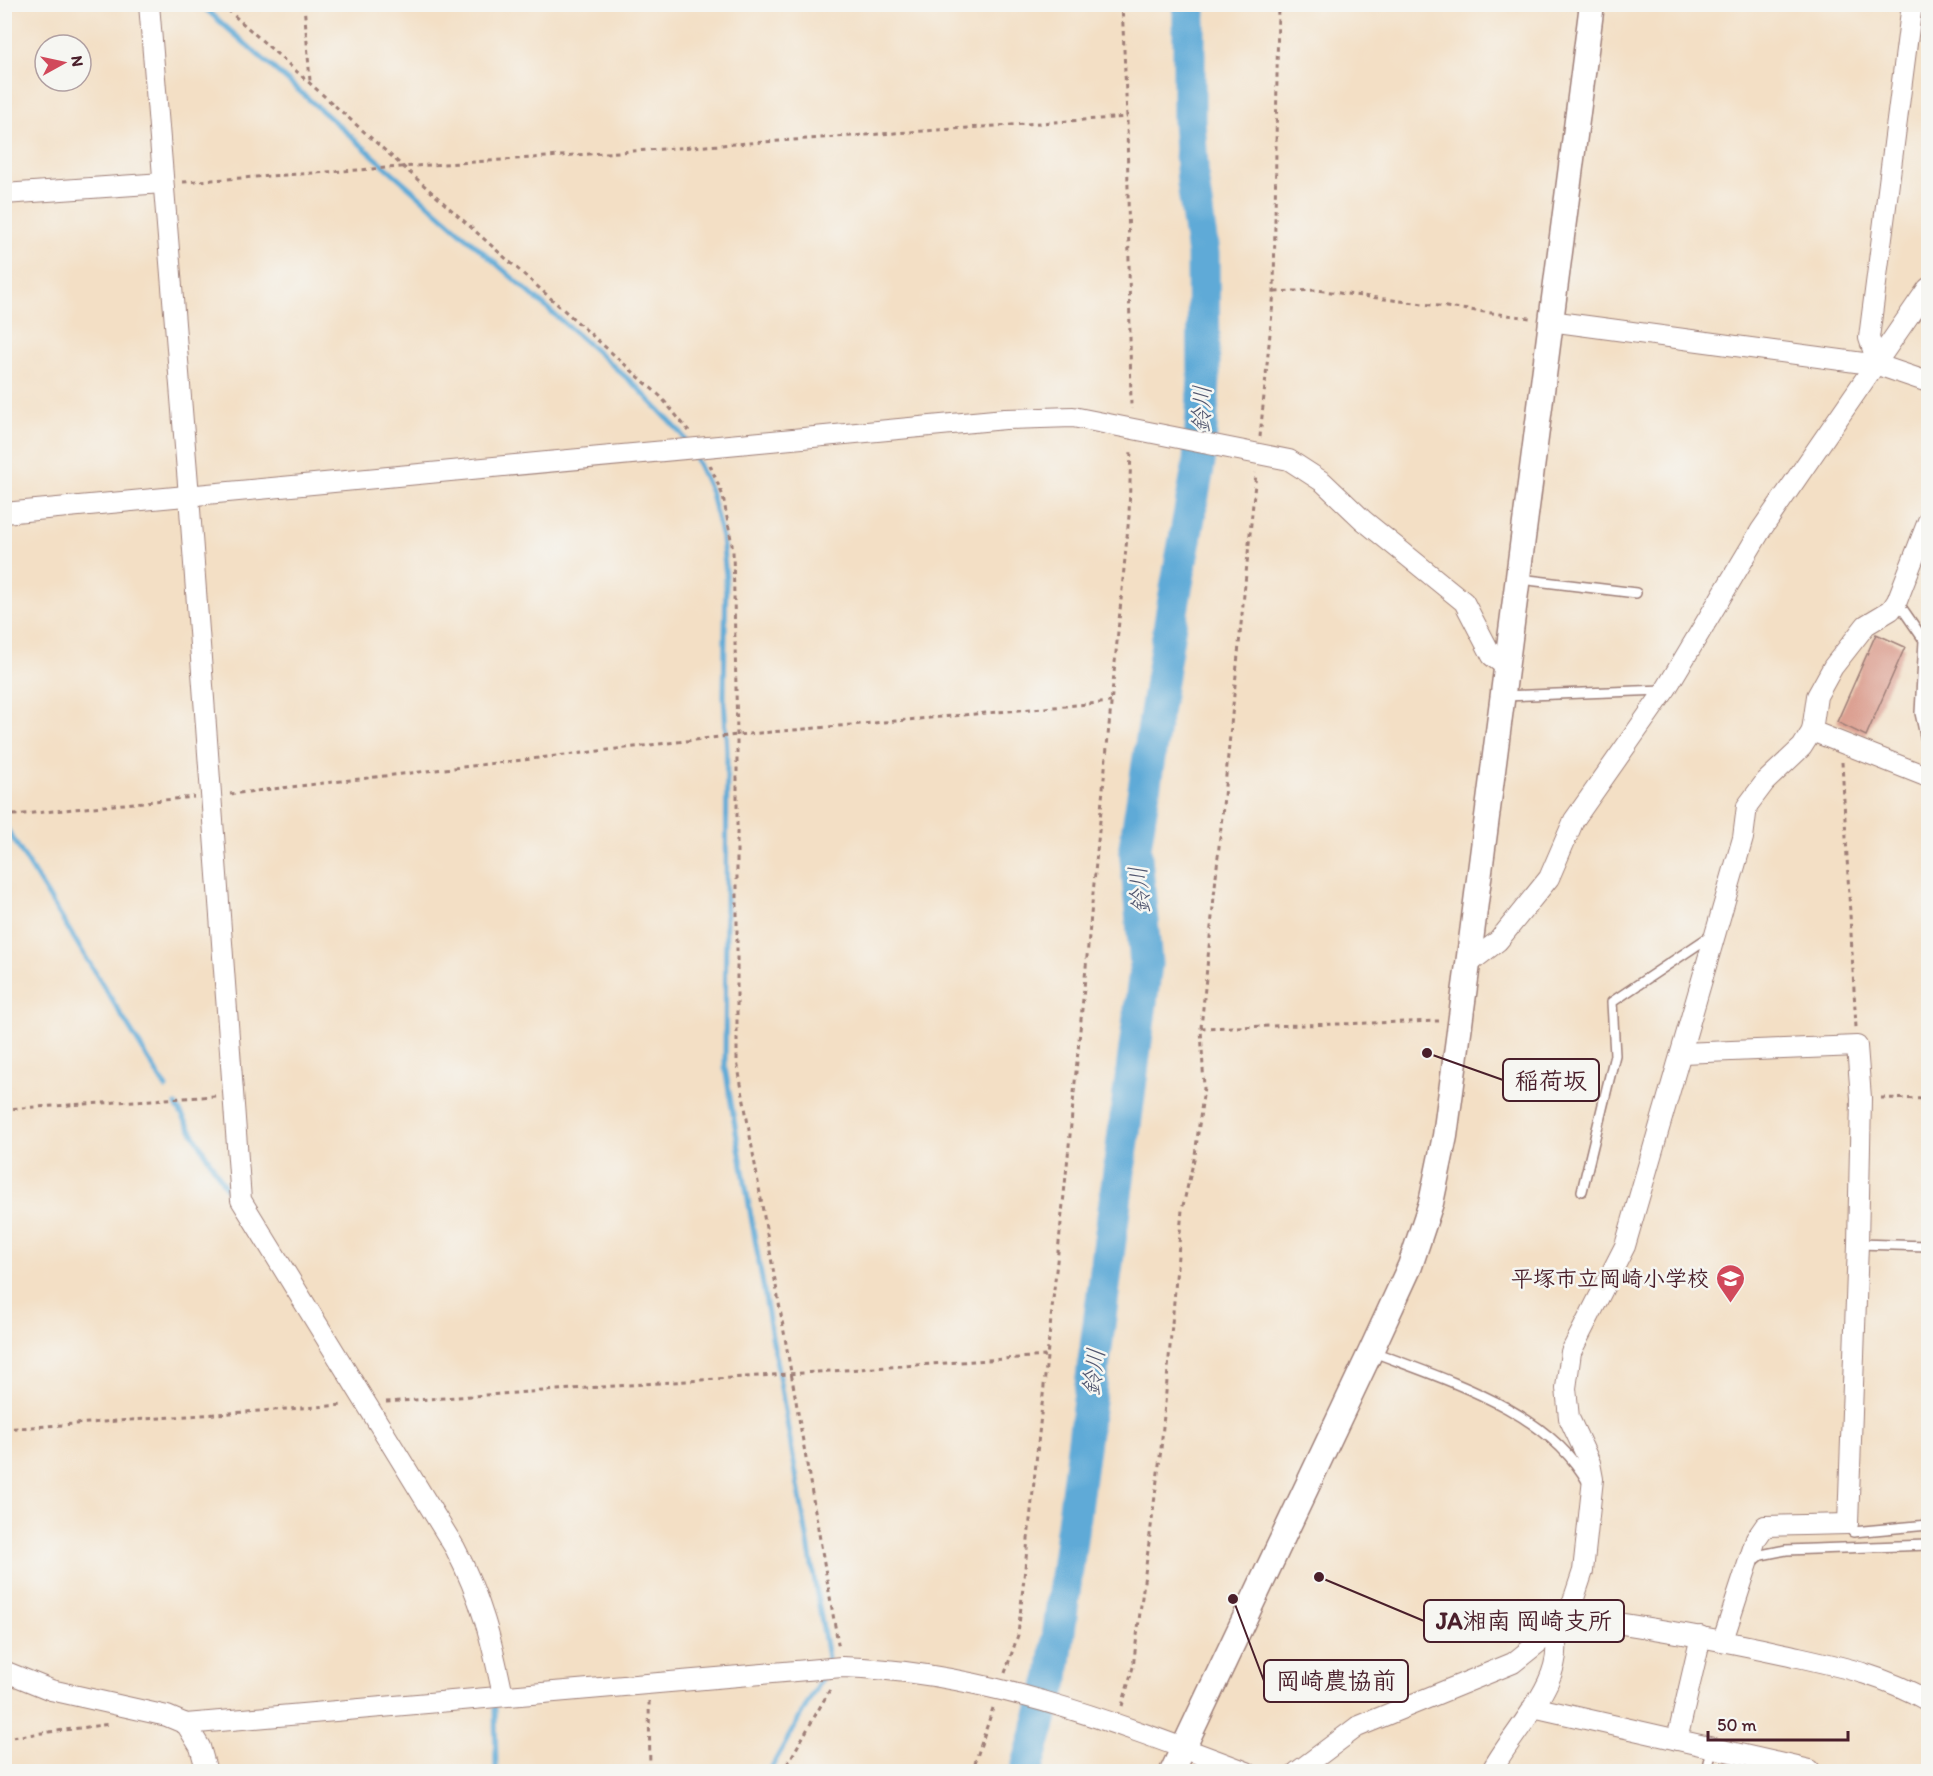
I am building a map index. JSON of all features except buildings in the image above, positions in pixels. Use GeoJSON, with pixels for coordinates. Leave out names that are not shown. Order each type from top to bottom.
{"type":"FeatureCollection","features":[{"type":"Feature","properties":{"kind":"street"},"geometry":{"type":"LineString","coordinates":[[149,4],[189,496],[241,1200],[455,1548],[474,1584],[485,1614],[503,1696]]}},
{"type":"Feature","properties":{"kind":"street"},"geometry":{"type":"LineString","coordinates":[[1172,1772],[1410,1266],[1431,1203],[1445,1136],[1592,4]]}},
{"type":"Feature","properties":{"kind":"street"},"geometry":{"type":"LineString","coordinates":[[1878,364],[1869,338],[1912,4]]}},
{"type":"Feature","properties":{"kind":"street"},"geometry":{"type":"LineString","coordinates":[[4,194],[163,183]]}},
{"type":"Feature","properties":{"kind":"street"},"geometry":{"type":"LineString","coordinates":[[1468,964],[1498,941],[1549,878],[1574,820],[1666,690],[1761,530],[1929,288]]}},
{"type":"Feature","properties":{"kind":"street"},"geometry":{"type":"LineString","coordinates":[[1550,321],[1878,364],[1929,382]]}},
{"type":"Feature","properties":{"kind":"street"},"geometry":{"type":"LineString","coordinates":[[4,513],[1005,419],[1072,417],[1289,460],[1323,482],[1363,520],[1464,602],[1492,657],[1506,667]]}},
{"type":"Feature","properties":{"kind":"street"},"geometry":{"type":"LineString","coordinates":[[1297,1772],[1357,1727],[1513,1663],[1568,1616],[1583,1571],[1593,1492],[1590,1462],[1569,1418],[1566,1388],[1571,1352],[1625,1246],[1743,838],[1747,806],[1765,782],[1802,747],[1812,731],[1817,696],[1833,667],[1866,625],[1891,610],[1897,601],[1929,521]]}},
{"type":"Feature","properties":{"kind":"street"},"geometry":{"type":"LineString","coordinates":[[1812,731],[1929,777]]}},
{"type":"Feature","properties":{"kind":"street"},"geometry":{"type":"LineString","coordinates":[[1682,1053],[1857,1046],[1861,1098],[1848,1524],[1765,1526],[1756,1539],[1724,1640]]}},
{"type":"Feature","properties":{"kind":"street"},"geometry":{"type":"LineString","coordinates":[[1568,1616],[1724,1640],[1864,1672],[1897,1683],[1929,1701]]}},
{"type":"Feature","properties":{"kind":"street"},"geometry":{"type":"LineString","coordinates":[[1491,1772],[1502,1750],[1551,1678],[1558,1643],[1553,1631]]}},
{"type":"Feature","properties":{"kind":"street"},"geometry":{"type":"LineString","coordinates":[[1677,1740],[1701,1636]]}},
{"type":"Feature","properties":{"kind":"street"},"geometry":{"type":"LineString","coordinates":[[4,1671],[51,1690],[167,1716],[186,1724],[843,1667],[927,1673],[999,1689],[1117,1723],[1247,1772]]}},
{"type":"Feature","properties":{"kind":"street"},"geometry":{"type":"LineString","coordinates":[[1533,1707],[1810,1770]]}},
{"type":"Feature","properties":{"kind":"street"},"geometry":{"type":"LineString","coordinates":[[186,1724],[200,1747],[207,1772]]}},
{"type":"Feature","properties":{"kind":"lane"},"geometry":{"type":"LineString","coordinates":[[1517,578],[1636,592]]}},
{"type":"Feature","properties":{"kind":"lane"},"geometry":{"type":"LineString","coordinates":[[1897,601],[1924,640],[1920,713],[1929,749]]}},
{"type":"Feature","properties":{"kind":"lane"},"geometry":{"type":"LineString","coordinates":[[1501,696],[1666,690]]}},
{"type":"Feature","properties":{"kind":"lane"},"geometry":{"type":"LineString","coordinates":[[1582,1191],[1615,1055],[1612,1002],[1716,933]]}},
{"type":"Feature","properties":{"kind":"lane"},"geometry":{"type":"LineString","coordinates":[[1858,1244],[1929,1246]]}},
{"type":"Feature","properties":{"kind":"lane"},"geometry":{"type":"LineString","coordinates":[[1371,1351],[1470,1390],[1543,1431],[1572,1459],[1593,1492]]}},
{"type":"Feature","properties":{"kind":"lane"},"geometry":{"type":"LineString","coordinates":[[1848,1524],[1853,1532],[1929,1526]]}},
{"type":"Feature","properties":{"kind":"lane"},"geometry":{"type":"LineString","coordinates":[[1747,1567],[1761,1555],[1786,1550],[1929,1545]]}},
{"type":"Feature","properties":{"kind":"lane"},"geometry":{"type":"LineString","coordinates":[[1707,1772],[1712,1748]]}},
{"type":"Feature","properties":{"kind":"path"},"geometry":{"type":"LineString","coordinates":[[221,4],[660,396],[685,424],[712,469],[723,496],[733,550],[737,735],[737,1061],[843,1667],[783,1772]]}},
{"type":"Feature","properties":{"kind":"path"},"geometry":{"type":"LineString","coordinates":[[304,4],[310,83]]}},
{"type":"Feature","properties":{"kind":"path"},"geometry":{"type":"LineString","coordinates":[[972,1772],[1018,1635],[1129,516],[1131,430],[1127,117],[1122,4]]}},
{"type":"Feature","properties":{"kind":"path"},"geometry":{"type":"LineString","coordinates":[[1117,1723],[1133,1667],[1161,1449],[1182,1210],[1195,1155],[1204,1088],[1201,1028],[1274,292],[1278,4]]}},
{"type":"Feature","properties":{"kind":"path"},"geometry":{"type":"LineString","coordinates":[[163,183],[1127,117]]}},
{"type":"Feature","properties":{"kind":"path"},"geometry":{"type":"LineString","coordinates":[[1274,292],[1316,290],[1550,321]]}},
{"type":"Feature","properties":{"kind":"path"},"geometry":{"type":"LineString","coordinates":[[4,816],[212,796],[737,735],[1111,702]]}},
{"type":"Feature","properties":{"kind":"path"},"geometry":{"type":"LineString","coordinates":[[1841,742],[1857,1046]]}},
{"type":"Feature","properties":{"kind":"path"},"geometry":{"type":"LineString","coordinates":[[1201,1028],[1460,1020]]}},
{"type":"Feature","properties":{"kind":"path"},"geometry":{"type":"LineString","coordinates":[[4,1109],[233,1094]]}},
{"type":"Feature","properties":{"kind":"path"},"geometry":{"type":"LineString","coordinates":[[1861,1098],[1929,1099]]}},
{"type":"Feature","properties":{"kind":"path"},"geometry":{"type":"LineString","coordinates":[[4,1429],[1047,1356]]}},
{"type":"Feature","properties":{"kind":"path"},"geometry":{"type":"LineString","coordinates":[[649,1683],[650,1772]]}},
{"type":"Feature","properties":{"kind":"path"},"geometry":{"type":"LineString","coordinates":[[4,1738],[121,1722]]}},
{"type":"Feature","properties":{"kind":"waterway"},"geometry":{"type":"LineString","coordinates":[[200,4],[636,386],[681,433],[688,445]]}},
{"type":"Feature","properties":{"kind":"waterway","name":"鈴川"},"geometry":{"type":"LineString","coordinates":[[1026,1772],[1053,1677],[1146,964],[1135,847],[1172,611],[1199,462],[1204,379],[1203,254],[1193,183],[1189,120],[1189,4]]}},
{"type":"Feature","properties":{"kind":"waterway"},"geometry":{"type":"LineString","coordinates":[[693,453],[710,490],[722,538],[726,577],[725,1068],[828,1657],[826,1665]]}},
{"type":"Feature","properties":{"kind":"waterway"},"geometry":{"type":"LineString","coordinates":[[4,824],[166,1088]]}},
{"type":"Feature","properties":{"kind":"waterway"},"geometry":{"type":"LineString","coordinates":[[176,1105],[234,1201]]}},
{"type":"Feature","properties":{"kind":"waterway"},"geometry":{"type":"LineString","coordinates":[[769,1772],[824,1674]]}},
{"type":"Feature","properties":{"kind":"waterway"},"geometry":{"type":"LineString","coordinates":[[495,1708],[496,1772]]}},
{"type":"Feature","properties":{"kind":"place","name":"稲荷坂"},"geometry":{"type":"Point","coordinates":[1427,1053]}},
{"type":"Feature","properties":{"kind":"place","name":"平塚市立岡崎小学校"},"geometry":{"type":"Point","coordinates":[1730,1304]}},
{"type":"Feature","properties":{"kind":"place","name":"JA湘南 岡崎支所"},"geometry":{"type":"Point","coordinates":[1319,1577]}},
{"type":"Feature","properties":{"kind":"place","name":"岡崎農協前"},"geometry":{"type":"Point","coordinates":[1233,1599]}}]}
